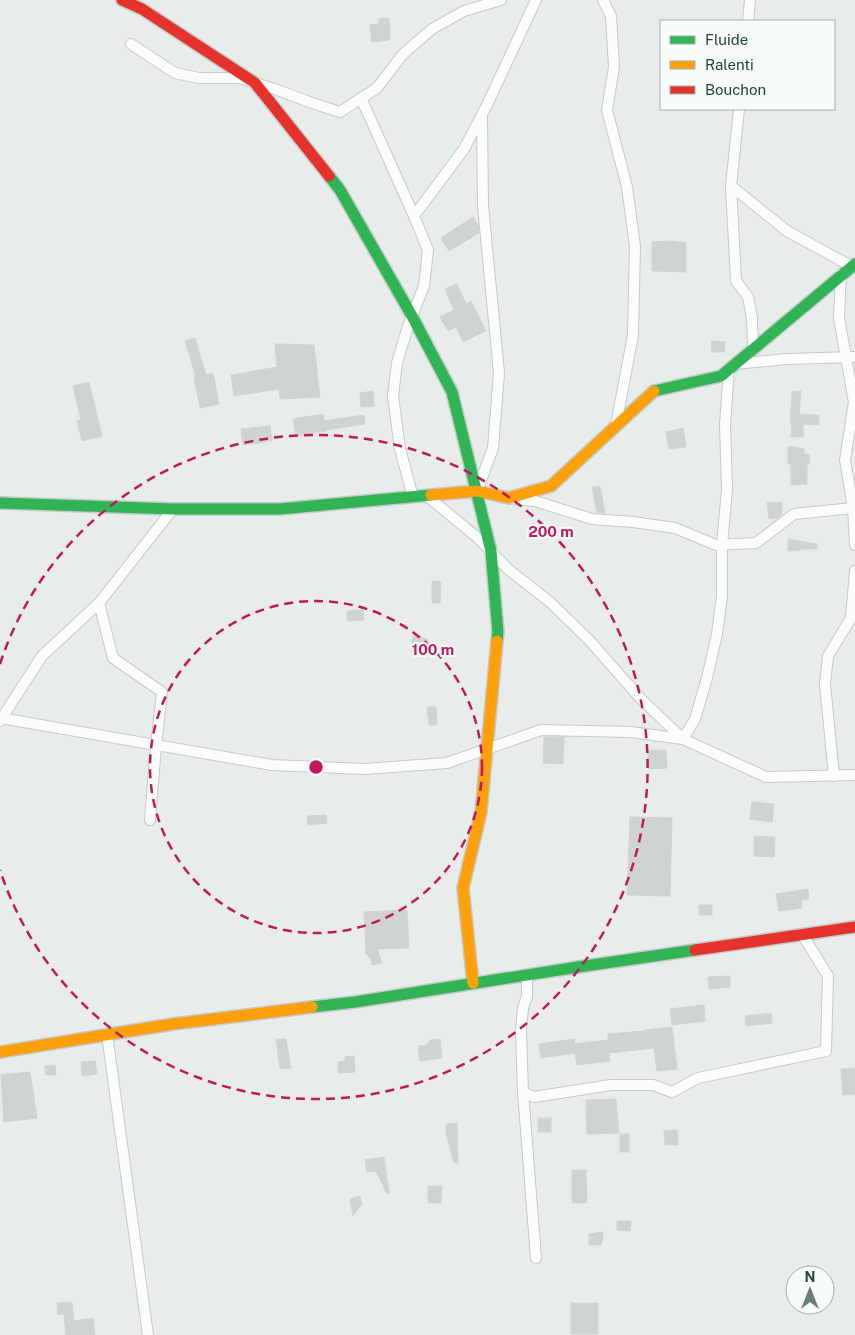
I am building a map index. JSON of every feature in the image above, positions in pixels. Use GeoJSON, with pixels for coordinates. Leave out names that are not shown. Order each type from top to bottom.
{"type":"FeatureCollection","features":[{"type":"Feature","properties":{"kind":"street"},"geometry":{"type":"LineString","coordinates":[[122,0],[142,9],[255,82],[340,190],[412,316],[452,392],[491,551],[498,632],[481,812],[463,888],[473,983]]}},
{"type":"Feature","properties":{"kind":"street"},"geometry":{"type":"LineString","coordinates":[[131,44],[175,73],[199,78],[240,78],[340,112],[377,88],[403,54],[432,29],[464,11],[501,0]]}},
{"type":"Feature","properties":{"kind":"street"},"geometry":{"type":"LineString","coordinates":[[414,216],[464,150],[536,0]]}},
{"type":"Feature","properties":{"kind":"street"},"geometry":{"type":"LineString","coordinates":[[603,0],[611,16],[614,67],[607,110],[627,186],[635,246],[632,335],[616,425]]}},
{"type":"Feature","properties":{"kind":"street"},"geometry":{"type":"LineString","coordinates":[[748,20],[750,0]]}},
{"type":"Feature","properties":{"kind":"street"},"geometry":{"type":"LineString","coordinates":[[361,98],[428,250],[424,286],[397,363],[393,396],[400,449],[413,497]]}},
{"type":"Feature","properties":{"kind":"street"},"geometry":{"type":"LineString","coordinates":[[739,110],[731,186],[736,281],[748,297],[752,318],[753,349]]}},
{"type":"Feature","properties":{"kind":"street"},"geometry":{"type":"LineString","coordinates":[[477,491],[493,448],[499,372],[483,206],[482,115]]}},
{"type":"Feature","properties":{"kind":"street"},"geometry":{"type":"LineString","coordinates":[[509,498],[551,486],[653,391],[721,376],[853,265],[787,231],[731,186]]}},
{"type":"Feature","properties":{"kind":"street"},"geometry":{"type":"LineString","coordinates":[[841,274],[839,318],[850,357],[855,402],[845,460],[854,507],[855,544]]}},
{"type":"Feature","properties":{"kind":"street"},"geometry":{"type":"LineString","coordinates":[[732,367],[787,359],[850,357]]}},
{"type":"Feature","properties":{"kind":"street"},"geometry":{"type":"LineString","coordinates":[[683,739],[695,719],[717,634],[722,596],[722,545],[727,489],[726,424],[732,367]]}},
{"type":"Feature","properties":{"kind":"street"},"geometry":{"type":"LineString","coordinates":[[0,503],[173,509],[280,509],[477,491],[535,501],[592,520],[633,522],[675,528],[716,545],[756,543],[794,514],[854,507]]}},
{"type":"Feature","properties":{"kind":"street"},"geometry":{"type":"LineString","coordinates":[[427,496],[478,538],[509,570],[550,602],[590,641],[640,698],[683,739]]}},
{"type":"Feature","properties":{"kind":"street"},"geometry":{"type":"LineString","coordinates":[[173,509],[99,603],[42,656],[1,719],[272,765],[364,768],[446,763],[540,730],[631,732],[683,739],[766,777],[855,775]]}},
{"type":"Feature","properties":{"kind":"street"},"geometry":{"type":"LineString","coordinates":[[834,776],[825,684],[828,656],[851,618],[855,571]]}},
{"type":"Feature","properties":{"kind":"street"},"geometry":{"type":"LineString","coordinates":[[99,603],[113,658],[162,692],[150,820]]}},
{"type":"Feature","properties":{"kind":"street"},"geometry":{"type":"LineString","coordinates":[[0,1052],[173,1024],[356,1002],[578,967],[855,927]]}},
{"type":"Feature","properties":{"kind":"street"},"geometry":{"type":"LineString","coordinates":[[523,1092],[534,1097],[611,1086],[653,1086],[672,1092],[698,1078],[826,1051],[828,976],[802,934]]}},
{"type":"Feature","properties":{"kind":"street"},"geometry":{"type":"LineString","coordinates":[[527,976],[527,996],[523,1008],[521,1031],[523,1092],[536,1258]]}},
{"type":"Feature","properties":{"kind":"street"},"geometry":{"type":"LineString","coordinates":[[107,1034],[148,1335]]}},
{"type":"Feature","properties":{"kind":"building"},"geometry":{"type":"Polygon","coordinates":[[[389,18],[390,40],[372,42],[370,25],[379,24],[379,19],[389,18]]]}},
{"type":"Feature","properties":{"kind":"building"},"geometry":{"type":"Polygon","coordinates":[[[473,217],[478,225],[479,233],[449,251],[441,238],[473,217]]]}},
{"type":"Feature","properties":{"kind":"building"},"geometry":{"type":"Polygon","coordinates":[[[673,241],[686,243],[686,272],[652,271],[652,242],[673,241]]]}},
{"type":"Feature","properties":{"kind":"building"},"geometry":{"type":"Polygon","coordinates":[[[457,284],[466,304],[471,301],[486,331],[463,342],[456,327],[448,331],[440,317],[454,310],[445,289],[457,284]]]}},
{"type":"Feature","properties":{"kind":"building"},"geometry":{"type":"Polygon","coordinates":[[[195,338],[206,375],[213,373],[219,404],[200,408],[194,377],[196,377],[185,341],[195,338]]]}},
{"type":"Feature","properties":{"kind":"building"},"geometry":{"type":"Polygon","coordinates":[[[711,341],[725,342],[724,352],[712,352],[711,341]]]}},
{"type":"Feature","properties":{"kind":"building"},"geometry":{"type":"Polygon","coordinates":[[[275,344],[314,345],[320,397],[280,399],[279,389],[234,396],[231,375],[277,367],[275,344]]]}},
{"type":"Feature","properties":{"kind":"building"},"geometry":{"type":"Polygon","coordinates":[[[89,382],[102,436],[82,441],[77,421],[81,420],[73,386],[89,382]]]}},
{"type":"Feature","properties":{"kind":"building"},"geometry":{"type":"Polygon","coordinates":[[[373,391],[374,406],[361,407],[360,393],[373,391]]]}},
{"type":"Feature","properties":{"kind":"building"},"geometry":{"type":"Polygon","coordinates":[[[801,391],[799,414],[819,415],[819,425],[803,424],[804,437],[791,437],[792,392],[801,391]]]}},
{"type":"Feature","properties":{"kind":"building"},"geometry":{"type":"Polygon","coordinates":[[[323,414],[324,421],[364,415],[365,424],[296,436],[293,419],[323,414]]]}},
{"type":"Feature","properties":{"kind":"building"},"geometry":{"type":"Polygon","coordinates":[[[270,426],[272,441],[243,445],[241,429],[270,426]]]}},
{"type":"Feature","properties":{"kind":"building"},"geometry":{"type":"Polygon","coordinates":[[[683,428],[686,447],[669,449],[666,432],[683,428]]]}},
{"type":"Feature","properties":{"kind":"building"},"geometry":{"type":"Polygon","coordinates":[[[788,446],[804,449],[804,454],[809,454],[810,464],[807,464],[807,484],[791,485],[791,464],[788,464],[788,446]]]}},
{"type":"Feature","properties":{"kind":"building"},"geometry":{"type":"Polygon","coordinates":[[[600,486],[605,513],[597,512],[592,487],[600,486]]]}},
{"type":"Feature","properties":{"kind":"building"},"geometry":{"type":"Polygon","coordinates":[[[767,503],[782,503],[782,514],[777,518],[769,519],[767,503]]]}},
{"type":"Feature","properties":{"kind":"building"},"geometry":{"type":"Polygon","coordinates":[[[788,539],[817,544],[817,549],[788,551],[788,539]]]}},
{"type":"Feature","properties":{"kind":"building"},"geometry":{"type":"Polygon","coordinates":[[[432,581],[441,582],[440,603],[432,603],[432,581]]]}},
{"type":"Feature","properties":{"kind":"building"},"geometry":{"type":"Polygon","coordinates":[[[363,610],[364,620],[347,621],[347,611],[363,610]]]}},
{"type":"Feature","properties":{"kind":"building"},"geometry":{"type":"Polygon","coordinates":[[[415,634],[428,640],[425,648],[411,642],[415,634]]]}},
{"type":"Feature","properties":{"kind":"building"},"geometry":{"type":"Polygon","coordinates":[[[427,707],[436,707],[437,725],[429,725],[427,707]]]}},
{"type":"Feature","properties":{"kind":"building"},"geometry":{"type":"Polygon","coordinates":[[[544,737],[564,737],[563,764],[543,763],[544,737]]]}},
{"type":"Feature","properties":{"kind":"building"},"geometry":{"type":"Polygon","coordinates":[[[648,750],[666,750],[667,768],[649,769],[648,750]]]}},
{"type":"Feature","properties":{"kind":"building"},"geometry":{"type":"Polygon","coordinates":[[[752,802],[774,804],[772,822],[750,819],[752,802]]]}},
{"type":"Feature","properties":{"kind":"building"},"geometry":{"type":"Polygon","coordinates":[[[326,815],[327,823],[308,825],[307,816],[326,815]]]}},
{"type":"Feature","properties":{"kind":"building"},"geometry":{"type":"Polygon","coordinates":[[[630,817],[672,818],[670,896],[627,895],[630,817]]]}},
{"type":"Feature","properties":{"kind":"building"},"geometry":{"type":"Polygon","coordinates":[[[754,836],[775,837],[774,857],[754,856],[754,836]]]}},
{"type":"Feature","properties":{"kind":"building"},"geometry":{"type":"Polygon","coordinates":[[[808,889],[809,899],[801,900],[802,908],[779,911],[776,894],[808,889]]]}},
{"type":"Feature","properties":{"kind":"building"},"geometry":{"type":"Polygon","coordinates":[[[699,905],[712,905],[712,915],[699,915],[699,905]]]}},
{"type":"Feature","properties":{"kind":"building"},"geometry":{"type":"Polygon","coordinates":[[[407,910],[409,948],[377,949],[382,963],[372,965],[371,959],[366,954],[364,912],[407,910]]]}},
{"type":"Feature","properties":{"kind":"building"},"geometry":{"type":"Polygon","coordinates":[[[730,976],[730,987],[709,989],[708,977],[730,976]]]}},
{"type":"Feature","properties":{"kind":"building"},"geometry":{"type":"Polygon","coordinates":[[[704,1005],[705,1021],[672,1025],[670,1009],[704,1005]]]}},
{"type":"Feature","properties":{"kind":"building"},"geometry":{"type":"Polygon","coordinates":[[[771,1013],[772,1023],[746,1026],[745,1016],[771,1013]]]}},
{"type":"Feature","properties":{"kind":"building"},"geometry":{"type":"Polygon","coordinates":[[[672,1027],[677,1069],[657,1071],[654,1048],[609,1053],[610,1061],[577,1065],[575,1053],[541,1058],[539,1044],[575,1039],[574,1044],[608,1040],[608,1034],[672,1027]]]}},
{"type":"Feature","properties":{"kind":"building"},"geometry":{"type":"Polygon","coordinates":[[[276,1039],[286,1039],[291,1068],[280,1069],[276,1039]]]}},
{"type":"Feature","properties":{"kind":"building"},"geometry":{"type":"Polygon","coordinates":[[[440,1039],[442,1058],[420,1061],[418,1046],[427,1045],[430,1040],[440,1039]]]}},
{"type":"Feature","properties":{"kind":"building"},"geometry":{"type":"Polygon","coordinates":[[[354,1056],[355,1072],[338,1073],[338,1062],[345,1061],[345,1057],[354,1056]]]}},
{"type":"Feature","properties":{"kind":"building"},"geometry":{"type":"Polygon","coordinates":[[[95,1061],[97,1074],[82,1076],[81,1062],[95,1061]]]}},
{"type":"Feature","properties":{"kind":"building"},"geometry":{"type":"Polygon","coordinates":[[[55,1065],[56,1075],[45,1075],[45,1066],[55,1065]]]}},
{"type":"Feature","properties":{"kind":"building"},"geometry":{"type":"Polygon","coordinates":[[[855,1068],[855,1094],[843,1095],[841,1069],[855,1068]]]}},
{"type":"Feature","properties":{"kind":"building"},"geometry":{"type":"Polygon","coordinates":[[[30,1072],[37,1118],[4,1122],[1,1075],[30,1072]]]}},
{"type":"Feature","properties":{"kind":"building"},"geometry":{"type":"Polygon","coordinates":[[[616,1099],[619,1133],[587,1134],[586,1100],[616,1099]]]}},
{"type":"Feature","properties":{"kind":"building"},"geometry":{"type":"Polygon","coordinates":[[[538,1118],[551,1118],[551,1132],[538,1132],[538,1118]]]}},
{"type":"Feature","properties":{"kind":"building"},"geometry":{"type":"Polygon","coordinates":[[[457,1123],[458,1163],[454,1163],[446,1133],[446,1124],[457,1123]]]}},
{"type":"Feature","properties":{"kind":"building"},"geometry":{"type":"Polygon","coordinates":[[[677,1130],[678,1145],[665,1145],[664,1131],[677,1130]]]}},
{"type":"Feature","properties":{"kind":"building"},"geometry":{"type":"Polygon","coordinates":[[[620,1134],[629,1134],[629,1152],[620,1152],[620,1134]]]}},
{"type":"Feature","properties":{"kind":"building"},"geometry":{"type":"Polygon","coordinates":[[[384,1157],[389,1193],[387,1194],[376,1171],[367,1172],[365,1160],[384,1157]]]}},
{"type":"Feature","properties":{"kind":"building"},"geometry":{"type":"Polygon","coordinates":[[[572,1170],[586,1170],[587,1203],[572,1203],[572,1170]]]}},
{"type":"Feature","properties":{"kind":"building"},"geometry":{"type":"Polygon","coordinates":[[[428,1186],[442,1186],[441,1203],[428,1203],[428,1186]]]}},
{"type":"Feature","properties":{"kind":"building"},"geometry":{"type":"Polygon","coordinates":[[[360,1196],[362,1204],[353,1216],[350,1199],[360,1196]]]}},
{"type":"Feature","properties":{"kind":"building"},"geometry":{"type":"Polygon","coordinates":[[[617,1221],[631,1221],[630,1231],[617,1230],[617,1221]]]}},
{"type":"Feature","properties":{"kind":"building"},"geometry":{"type":"Polygon","coordinates":[[[603,1232],[601,1245],[589,1245],[589,1234],[603,1232]]]}},
{"type":"Feature","properties":{"kind":"building"},"geometry":{"type":"Polygon","coordinates":[[[72,1302],[74,1321],[93,1318],[95,1335],[66,1335],[64,1314],[58,1315],[57,1303],[72,1302]]]}},
{"type":"Feature","properties":{"kind":"building"},"geometry":{"type":"Polygon","coordinates":[[[571,1303],[598,1303],[598,1334],[571,1334],[571,1303]]]}},
{"type":"Feature","properties":{"kind":"traffic: fast"},"geometry":{"type":"LineString","coordinates":[[329,176],[340,190],[412,316],[452,392],[491,551],[498,632],[497,641]]}},
{"type":"Feature","properties":{"kind":"traffic: fast"},"geometry":{"type":"LineString","coordinates":[[654,391],[721,376],[855,264]]}},
{"type":"Feature","properties":{"kind":"traffic: fast"},"geometry":{"type":"LineString","coordinates":[[0,503],[173,509],[280,509],[431,495]]}},
{"type":"Feature","properties":{"kind":"traffic: fast"},"geometry":{"type":"LineString","coordinates":[[312,1007],[695,950]]}},
{"type":"Feature","properties":{"kind":"traffic: slow"},"geometry":{"type":"LineString","coordinates":[[431,495],[477,491],[509,498],[551,486],[654,391]]}},
{"type":"Feature","properties":{"kind":"traffic: slow"},"geometry":{"type":"LineString","coordinates":[[473,983],[463,888],[481,812],[497,641]]}},
{"type":"Feature","properties":{"kind":"traffic: slow"},"geometry":{"type":"LineString","coordinates":[[0,1052],[173,1024],[312,1007]]}},
{"type":"Feature","properties":{"kind":"traffic: jam"},"geometry":{"type":"LineString","coordinates":[[122,0],[142,9],[255,83],[329,176]]}},
{"type":"Feature","properties":{"kind":"traffic: jam"},"geometry":{"type":"LineString","coordinates":[[695,950],[855,927]]}}]}
